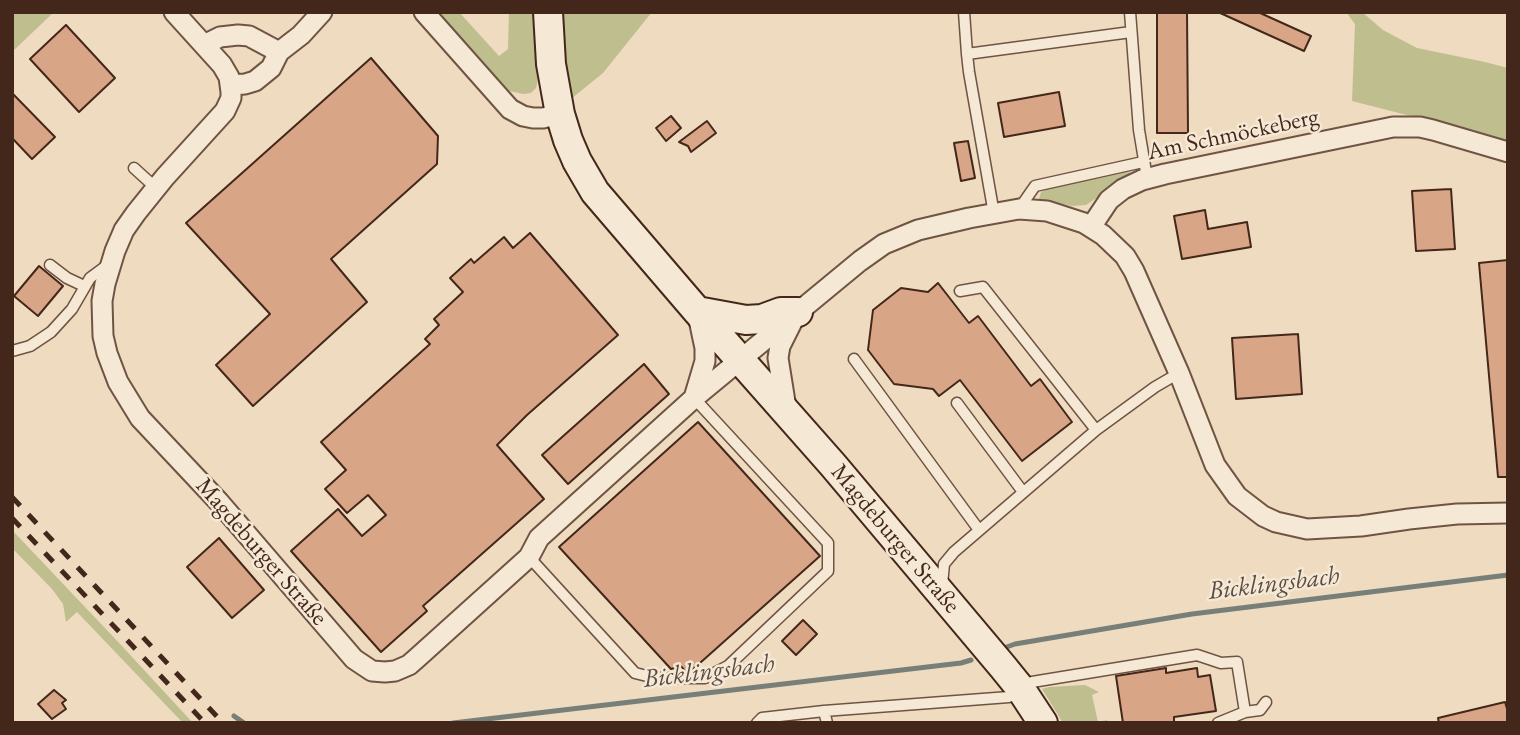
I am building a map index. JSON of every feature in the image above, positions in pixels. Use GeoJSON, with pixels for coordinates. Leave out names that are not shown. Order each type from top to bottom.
{"type":"FeatureCollection","features":[{"type":"Feature","properties":{"kind":"main road","name":"Magdeburger Straße"},"geometry":{"type":"LineString","coordinates":[[548,12],[551,64],[560,114],[577,161],[595,192],[1020,688],[1043,723]]}},
{"type":"Feature","properties":{"kind":"main road"},"geometry":{"type":"LineString","coordinates":[[696,311],[746,320],[781,312],[798,312]]}},
{"type":"Feature","properties":{"kind":"street"},"geometry":{"type":"LineString","coordinates":[[174,12],[218,59],[231,85],[245,85],[255,81],[271,68],[279,52],[322,12]]}},
{"type":"Feature","properties":{"kind":"street"},"geometry":{"type":"LineString","coordinates":[[424,12],[510,109],[533,118],[560,114]]}},
{"type":"Feature","properties":{"kind":"street"},"geometry":{"type":"LineString","coordinates":[[204,45],[220,37],[249,36],[279,52]]}},
{"type":"Feature","properties":{"kind":"street","name":"Magdeburger Straße"},"geometry":{"type":"LineString","coordinates":[[231,85],[231,99],[225,111],[156,188],[124,230],[110,264],[102,301],[103,336],[112,369],[140,418],[219,502],[354,659],[365,668],[390,672],[409,665],[529,557],[539,538],[740,360]]}},
{"type":"Feature","properties":{"kind":"street","name":"Am Schmöckeberg"},"geometry":{"type":"LineString","coordinates":[[1091,227],[1109,200],[1145,170],[1393,127],[1420,127],[1508,152]]}},
{"type":"Feature","properties":{"kind":"street"},"geometry":{"type":"LineString","coordinates":[[740,360],[884,244],[918,230],[994,214],[1019,209],[1047,211],[1091,227],[1114,243],[1125,256],[1179,373],[1216,465],[1237,496],[1263,516],[1307,529],[1508,513]]}},
{"type":"Feature","properties":{"kind":"street","name":"Magdeburger Straße"},"geometry":{"type":"LineString","coordinates":[[694,398],[705,361],[701,323],[696,311]]}},
{"type":"Feature","properties":{"kind":"street"},"geometry":{"type":"LineString","coordinates":[[787,413],[778,358],[780,346],[798,312]]}},
{"type":"Feature","properties":{"kind":"lane"},"geometry":{"type":"LineString","coordinates":[[964,12],[968,72],[994,214]]}},
{"type":"Feature","properties":{"kind":"lane"},"geometry":{"type":"LineString","coordinates":[[1019,209],[1035,186],[1145,170],[1139,130],[1130,12]]}},
{"type":"Feature","properties":{"kind":"lane"},"geometry":{"type":"LineString","coordinates":[[967,54],[1132,32]]}},
{"type":"Feature","properties":{"kind":"lane"},"geometry":{"type":"LineString","coordinates":[[134,168],[156,188]]}},
{"type":"Feature","properties":{"kind":"lane"},"geometry":{"type":"LineString","coordinates":[[12,351],[30,345],[51,332],[72,309],[94,274],[110,264]]}},
{"type":"Feature","properties":{"kind":"lane"},"geometry":{"type":"LineString","coordinates":[[50,265],[67,278],[84,286]]}},
{"type":"Feature","properties":{"kind":"lane"},"geometry":{"type":"LineString","coordinates":[[960,291],[983,287],[1096,430]]}},
{"type":"Feature","properties":{"kind":"lane"},"geometry":{"type":"LineString","coordinates":[[854,359],[979,530]]}},
{"type":"Feature","properties":{"kind":"lane"},"geometry":{"type":"LineString","coordinates":[[941,595],[944,564],[954,552],[1096,430],[1179,373]]}},
{"type":"Feature","properties":{"kind":"lane"},"geometry":{"type":"LineString","coordinates":[[529,557],[635,673],[655,678],[705,678],[728,667],[828,570],[828,543],[694,398]]}},
{"type":"Feature","properties":{"kind":"lane"},"geometry":{"type":"LineString","coordinates":[[957,402],[1023,492]]}},
{"type":"Feature","properties":{"kind":"lane"},"geometry":{"type":"LineString","coordinates":[[757,723],[762,718],[824,711],[1009,697],[1032,681],[1197,654],[1221,663],[1237,662],[1245,712]]}},
{"type":"Feature","properties":{"kind":"lane"},"geometry":{"type":"LineString","coordinates":[[1218,723],[1245,712],[1260,710],[1266,702]]}},
{"type":"Feature","properties":{"kind":"lane"},"geometry":{"type":"LineString","coordinates":[[824,711],[827,723]]}},
{"type":"Feature","properties":{"kind":"shaded area"},"geometry":{"type":"Polygon","coordinates":[[[12,12],[54,12],[12,52],[12,12]]]}},
{"type":"Feature","properties":{"kind":"shaded area"},"geometry":{"type":"Polygon","coordinates":[[[439,12],[459,12],[499,56],[508,49],[509,12],[538,12],[540,71],[536,88],[531,93],[524,94],[509,91],[439,12]]]}},
{"type":"Feature","properties":{"kind":"shaded area"},"geometry":{"type":"Polygon","coordinates":[[[559,12],[652,12],[603,73],[571,99],[561,42],[559,12]]]}},
{"type":"Feature","properties":{"kind":"shaded area"},"geometry":{"type":"Polygon","coordinates":[[[1346,12],[1362,12],[1383,30],[1417,48],[1508,68],[1508,143],[1352,101],[1355,24],[1346,12]]]}},
{"type":"Feature","properties":{"kind":"shaded area"},"geometry":{"type":"Polygon","coordinates":[[[1129,172],[1131,175],[1086,205],[1072,206],[1039,199],[1041,192],[1051,188],[1129,172]]]}},
{"type":"Feature","properties":{"kind":"shaded area"},"geometry":{"type":"Polygon","coordinates":[[[12,530],[193,723],[183,723],[77,612],[66,622],[63,604],[12,548],[12,530]]]}},
{"type":"Feature","properties":{"kind":"shaded area"},"geometry":{"type":"Polygon","coordinates":[[[1085,685],[1099,692],[1092,695],[1098,722],[1107,720],[1107,723],[1063,723],[1042,689],[1085,685]]]}},
{"type":"Feature","properties":{"kind":"building"},"geometry":{"type":"Polygon","coordinates":[[[1157,12],[1187,12],[1188,133],[1157,133],[1157,12]]]}},
{"type":"Feature","properties":{"kind":"building"},"geometry":{"type":"Polygon","coordinates":[[[1218,12],[1258,12],[1311,36],[1304,51],[1218,12]]]}},
{"type":"Feature","properties":{"kind":"building"},"geometry":{"type":"Polygon","coordinates":[[[66,25],[115,78],[79,112],[30,59],[66,25]]]}},
{"type":"Feature","properties":{"kind":"building"},"geometry":{"type":"Polygon","coordinates":[[[371,58],[438,136],[437,164],[331,259],[367,302],[253,406],[216,365],[270,314],[186,223],[371,58]]]}},
{"type":"Feature","properties":{"kind":"building"},"geometry":{"type":"Polygon","coordinates":[[[1059,92],[1065,126],[1004,137],[998,103],[1059,92]]]}},
{"type":"Feature","properties":{"kind":"building"},"geometry":{"type":"Polygon","coordinates":[[[12,93],[55,137],[32,159],[12,138],[12,93]]]}},
{"type":"Feature","properties":{"kind":"building"},"geometry":{"type":"Polygon","coordinates":[[[671,116],[681,128],[666,141],[656,128],[671,116]]]}},
{"type":"Feature","properties":{"kind":"building"},"geometry":{"type":"Polygon","coordinates":[[[707,121],[716,133],[691,152],[688,146],[679,142],[707,121]]]}},
{"type":"Feature","properties":{"kind":"building"},"geometry":{"type":"Polygon","coordinates":[[[968,141],[975,178],[961,181],[954,143],[968,141]]]}},
{"type":"Feature","properties":{"kind":"building"},"geometry":{"type":"Polygon","coordinates":[[[1451,189],[1455,249],[1416,251],[1412,191],[1451,189]]]}},
{"type":"Feature","properties":{"kind":"building"},"geometry":{"type":"Polygon","coordinates":[[[1205,210],[1208,229],[1247,222],[1251,247],[1182,259],[1174,216],[1205,210]]]}},
{"type":"Feature","properties":{"kind":"building"},"geometry":{"type":"Polygon","coordinates":[[[530,233],[618,335],[497,445],[544,499],[423,606],[427,611],[381,652],[291,551],[338,509],[362,536],[386,515],[368,495],[347,513],[325,489],[346,470],[321,442],[430,344],[425,339],[439,325],[434,319],[463,292],[450,278],[471,259],[474,263],[504,237],[513,248],[530,233]]]}},
{"type":"Feature","properties":{"kind":"building"},"geometry":{"type":"Polygon","coordinates":[[[1508,260],[1508,477],[1498,477],[1479,263],[1508,260]]]}},
{"type":"Feature","properties":{"kind":"building"},"geometry":{"type":"Polygon","coordinates":[[[39,266],[63,286],[38,316],[14,296],[39,266]]]}},
{"type":"Feature","properties":{"kind":"building"},"geometry":{"type":"Polygon","coordinates":[[[938,283],[969,323],[978,316],[1031,386],[1040,379],[1072,422],[1022,461],[960,380],[939,396],[933,389],[894,384],[868,350],[873,310],[901,288],[928,292],[938,283]]]}},
{"type":"Feature","properties":{"kind":"building"},"geometry":{"type":"Polygon","coordinates":[[[1298,334],[1302,394],[1236,399],[1232,338],[1298,334]]]}},
{"type":"Feature","properties":{"kind":"building"},"geometry":{"type":"Polygon","coordinates":[[[644,364],[669,394],[568,484],[542,455],[644,364]]]}},
{"type":"Feature","properties":{"kind":"building"},"geometry":{"type":"Polygon","coordinates":[[[698,422],[820,556],[691,671],[685,671],[681,666],[671,669],[559,547],[698,422]]]}},
{"type":"Feature","properties":{"kind":"building"},"geometry":{"type":"Polygon","coordinates":[[[219,538],[264,590],[232,618],[187,567],[219,538]]]}},
{"type":"Feature","properties":{"kind":"building"},"geometry":{"type":"Polygon","coordinates":[[[803,620],[817,634],[796,655],[782,641],[803,620]]]}},
{"type":"Feature","properties":{"kind":"building"},"geometry":{"type":"Polygon","coordinates":[[[1166,668],[1166,673],[1197,668],[1198,677],[1210,675],[1216,711],[1174,717],[1174,723],[1123,723],[1116,676],[1166,668]]]}},
{"type":"Feature","properties":{"kind":"building"},"geometry":{"type":"Polygon","coordinates":[[[54,690],[66,700],[62,703],[66,709],[52,719],[38,704],[54,690]]]}},
{"type":"Feature","properties":{"kind":"building"},"geometry":{"type":"Polygon","coordinates":[[[1505,702],[1508,723],[1439,723],[1438,718],[1505,702]]]}},
{"type":"Feature","properties":{"kind":"waterway","name":"Bicklingsbach"},"geometry":{"type":"LineString","coordinates":[[1004,648],[1192,614],[1508,575]]}},
{"type":"Feature","properties":{"kind":"waterway","name":"Bicklingsbach"},"geometry":{"type":"LineString","coordinates":[[453,723],[971,660]]}},
{"type":"Feature","properties":{"kind":"waterway","name":"Bicklingsbach"},"geometry":{"type":"LineString","coordinates":[[234,716],[244,723]]}},
{"type":"Feature","properties":{"kind":"railway"},"geometry":{"type":"LineString","coordinates":[[12,497],[223,723]]}},
{"type":"Feature","properties":{"kind":"railway"},"geometry":{"type":"LineString","coordinates":[[12,518],[205,723]]}}]}
